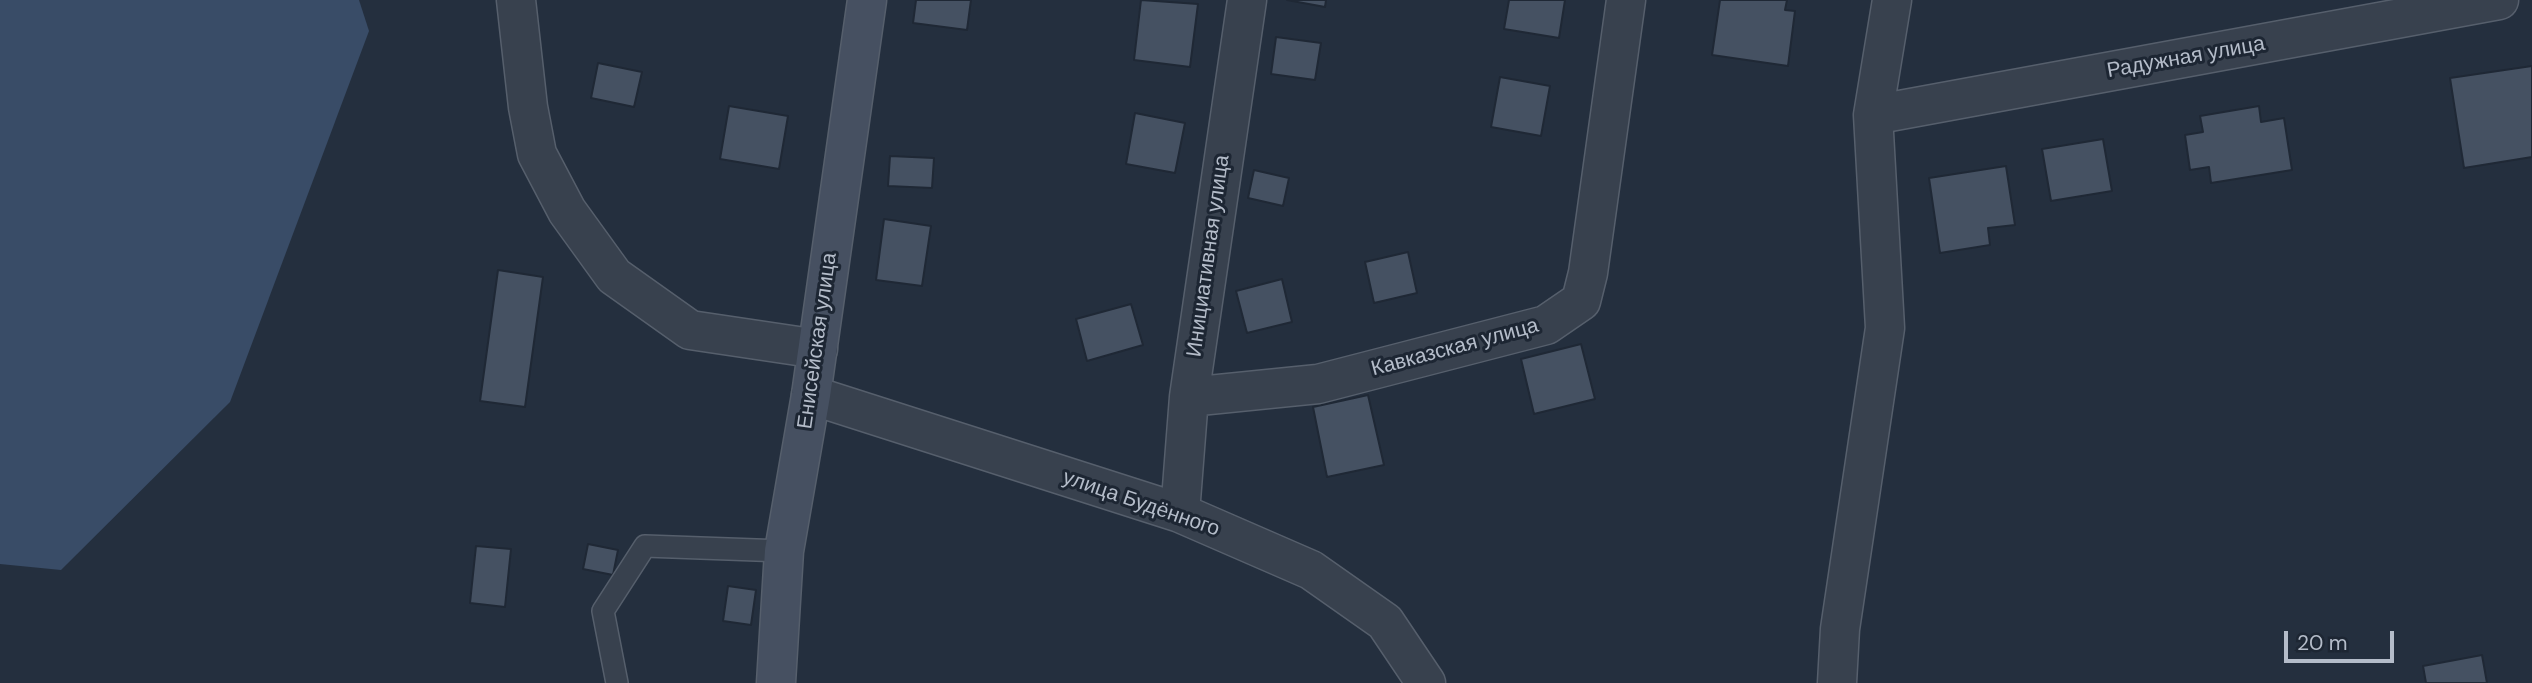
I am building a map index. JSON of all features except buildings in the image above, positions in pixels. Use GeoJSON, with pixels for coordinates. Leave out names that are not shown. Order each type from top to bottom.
{"type":"FeatureCollection","features":[{"type":"Feature","properties":{"kind":"street"},"geometry":{"type":"LineString","coordinates":[[516,0],[528,107],[537,154],[567,211],[614,276],[690,330],[818,349]]}},
{"type":"Feature","properties":{"kind":"street","name":"Енисейская улица"},"geometry":{"type":"LineString","coordinates":[[776,683],[784,551],[811,396],[867,0]]}},
{"type":"Feature","properties":{"kind":"street","name":"Инициативная улица"},"geometry":{"type":"LineString","coordinates":[[1180,513],[1189,397],[1247,0]]}},
{"type":"Feature","properties":{"kind":"street","name":"Кавказская улица"},"geometry":{"type":"LineString","coordinates":[[1189,397],[1318,384],[1546,325],[1581,301],[1626,0]]}},
{"type":"Feature","properties":{"kind":"street"},"geometry":{"type":"LineString","coordinates":[[1837,683],[1840,629],[1885,328],[1873,115],[1892,0]]}},
{"type":"Feature","properties":{"kind":"street","name":"Радужная улица"},"geometry":{"type":"LineString","coordinates":[[1873,115],[2499,0]]}},
{"type":"Feature","properties":{"kind":"street","name":"улица Будённого"},"geometry":{"type":"LineString","coordinates":[[811,396],[1180,513],[1311,570],[1385,622],[1426,683]]}},
{"type":"Feature","properties":{"kind":"lane"},"geometry":{"type":"LineString","coordinates":[[617,683],[603,611],[645,546],[784,551]]}},
{"type":"Feature","properties":{"kind":"water"},"geometry":{"type":"Polygon","coordinates":[[[0,0],[359,0],[369,31],[230,402],[61,570],[0,564],[0,0]]]}}]}
